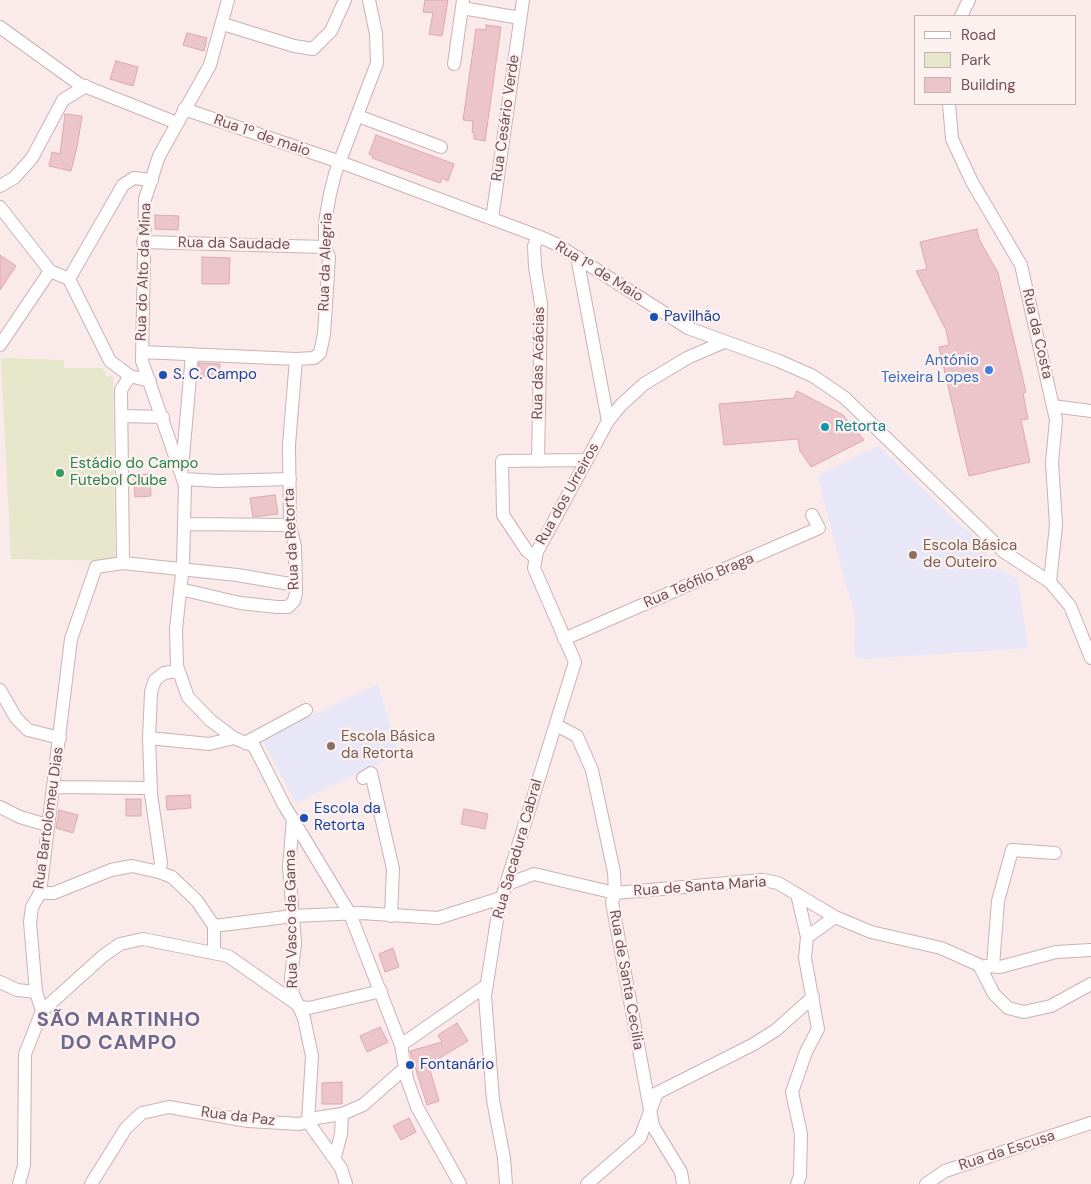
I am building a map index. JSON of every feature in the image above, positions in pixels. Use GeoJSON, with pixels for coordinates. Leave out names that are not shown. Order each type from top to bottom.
{"type":"FeatureCollection","features":[{"type":"Feature","properties":{"kind":"street","name":"Rua do Alto da Mina"},"geometry":{"type":"LineString","coordinates":[[183,477],[142,361],[143,242],[146,198],[160,156],[184,109],[210,65],[223,24],[228,0]]}},
{"type":"Feature","properties":{"kind":"street"},"geometry":{"type":"LineString","coordinates":[[223,24],[294,46],[312,49],[331,31],[344,0]]}},
{"type":"Feature","properties":{"kind":"street","name":"Rua da Alegria"},"geometry":{"type":"LineString","coordinates":[[142,352],[296,359],[314,358],[320,353],[324,334],[329,257],[325,247],[325,222],[330,194],[377,63],[376,34],[369,0]]}},
{"type":"Feature","properties":{"kind":"street","name":"Rua Cesário Verde"},"geometry":{"type":"LineString","coordinates":[[492,219],[522,0]]}},
{"type":"Feature","properties":{"kind":"street"},"geometry":{"type":"LineString","coordinates":[[961,15],[968,0]]}},
{"type":"Feature","properties":{"kind":"street"},"geometry":{"type":"LineString","coordinates":[[454,64],[462,4],[520,18]]}},
{"type":"Feature","properties":{"kind":"street"},"geometry":{"type":"LineString","coordinates":[[0,27],[79,84],[177,123]]}},
{"type":"Feature","properties":{"kind":"street"},"geometry":{"type":"LineString","coordinates":[[0,186],[14,178],[32,158],[63,100],[86,86]]}},
{"type":"Feature","properties":{"kind":"street","name":"Rua da Costa"},"geometry":{"type":"LineString","coordinates":[[949,105],[952,139],[972,182],[1021,265],[1056,420],[1052,462],[1056,525],[1050,582]]}},
{"type":"Feature","properties":{"kind":"street","name":"Rua 1º de maio"},"geometry":{"type":"LineString","coordinates":[[184,109],[340,162]]}},
{"type":"Feature","properties":{"kind":"street"},"geometry":{"type":"LineString","coordinates":[[358,116],[441,147]]}},
{"type":"Feature","properties":{"kind":"street","name":"Rua 1º de Maio"},"geometry":{"type":"LineString","coordinates":[[340,162],[538,236],[577,257],[688,328],[813,376],[845,398],[1004,552],[1050,582],[1070,606],[1091,658]]}},
{"type":"Feature","properties":{"kind":"street"},"geometry":{"type":"LineString","coordinates":[[70,279],[123,185],[134,178],[152,180]]}},
{"type":"Feature","properties":{"kind":"street"},"geometry":{"type":"LineString","coordinates":[[0,207],[50,271],[70,279],[110,361],[130,376],[150,381]]}},
{"type":"Feature","properties":{"kind":"street","name":"Rua das Acácias"},"geometry":{"type":"LineString","coordinates":[[538,236],[534,246],[535,268],[542,304],[538,460]]}},
{"type":"Feature","properties":{"kind":"street","name":"Rua da Saudade"},"geometry":{"type":"LineString","coordinates":[[143,242],[325,247]]}},
{"type":"Feature","properties":{"kind":"street"},"geometry":{"type":"LineString","coordinates":[[577,257],[608,421]]}},
{"type":"Feature","properties":{"kind":"street"},"geometry":{"type":"LineString","coordinates":[[0,345],[50,271]]}},
{"type":"Feature","properties":{"kind":"street","name":"Rua dos Urreiros"},"geometry":{"type":"LineString","coordinates":[[556,724],[575,662],[534,568],[537,552],[608,421],[621,405],[644,384],[687,358],[724,342]]}},
{"type":"Feature","properties":{"kind":"street"},"geometry":{"type":"LineString","coordinates":[[192,354],[183,477],[185,485],[182,569],[176,629],[178,671],[188,698],[210,720],[240,740],[254,746],[293,819],[350,914],[401,1045],[405,1068],[417,1107],[460,1184]]}},
{"type":"Feature","properties":{"kind":"street","name":"Rua da Retorta"},"geometry":{"type":"LineString","coordinates":[[180,589],[240,603],[288,607],[294,602],[296,585],[295,547],[290,525],[289,445],[296,359]]}},
{"type":"Feature","properties":{"kind":"street"},"geometry":{"type":"LineString","coordinates":[[130,376],[121,390],[123,416],[123,563],[237,575],[296,585]]}},
{"type":"Feature","properties":{"kind":"street"},"geometry":{"type":"LineString","coordinates":[[1053,406],[1091,411]]}},
{"type":"Feature","properties":{"kind":"street"},"geometry":{"type":"LineString","coordinates":[[123,416],[163,417]]}},
{"type":"Feature","properties":{"kind":"street"},"geometry":{"type":"LineString","coordinates":[[536,558],[527,551],[503,515],[502,461],[587,460]]}},
{"type":"Feature","properties":{"kind":"street"},"geometry":{"type":"LineString","coordinates":[[183,477],[218,481],[290,479]]}},
{"type":"Feature","properties":{"kind":"street","name":"Rua Teófilo Braga"},"geometry":{"type":"LineString","coordinates":[[564,639],[819,528],[812,515]]}},
{"type":"Feature","properties":{"kind":"street"},"geometry":{"type":"LineString","coordinates":[[184,524],[290,525]]}},
{"type":"Feature","properties":{"kind":"street","name":"Rua Bartolomeu Dias"},"geometry":{"type":"LineString","coordinates":[[42,1011],[36,992],[30,922],[32,907],[40,893],[71,638],[96,566],[123,563]]}},
{"type":"Feature","properties":{"kind":"street"},"geometry":{"type":"LineString","coordinates":[[159,872],[161,862],[151,788],[148,738],[151,692],[155,680],[164,673],[178,671]]}},
{"type":"Feature","properties":{"kind":"street"},"geometry":{"type":"LineString","coordinates":[[0,690],[16,718],[28,730],[60,738]]}},
{"type":"Feature","properties":{"kind":"street"},"geometry":{"type":"LineString","coordinates":[[148,738],[209,744],[240,740],[306,710]]}},
{"type":"Feature","properties":{"kind":"street","name":"Rua Sacadura Cabral"},"geometry":{"type":"LineString","coordinates":[[506,1184],[504,1158],[493,1100],[486,996],[487,985],[501,898],[556,724]]}},
{"type":"Feature","properties":{"kind":"street","name":"Rua de Santa Cecilia"},"geometry":{"type":"LineString","coordinates":[[556,724],[577,736],[592,770],[614,872],[615,893],[612,902],[653,1126],[681,1172],[683,1184]]}},
{"type":"Feature","properties":{"kind":"street"},"geometry":{"type":"LineString","coordinates":[[363,778],[370,773],[393,869],[391,916]]}},
{"type":"Feature","properties":{"kind":"street"},"geometry":{"type":"LineString","coordinates":[[53,786],[151,788]]}},
{"type":"Feature","properties":{"kind":"street"},"geometry":{"type":"LineString","coordinates":[[0,807],[20,817],[47,825]]}},
{"type":"Feature","properties":{"kind":"street","name":"Rua Vasco da Gama"},"geometry":{"type":"LineString","coordinates":[[293,819],[290,867],[296,943],[291,978],[293,994],[301,1008],[312,1056],[308,1122]]}},
{"type":"Feature","properties":{"kind":"street"},"geometry":{"type":"LineString","coordinates":[[993,966],[998,901],[1012,850],[1055,853]]}},
{"type":"Feature","properties":{"kind":"street"},"geometry":{"type":"LineString","coordinates":[[40,893],[54,893],[111,870],[132,866],[159,872],[172,877],[198,901],[214,926],[214,953]]}},
{"type":"Feature","properties":{"kind":"street","name":"Rua de Santa Maria"},"geometry":{"type":"LineString","coordinates":[[506,885],[534,874],[615,893],[763,880],[778,883],[835,917],[871,932],[941,948],[978,965]]}},
{"type":"Feature","properties":{"kind":"street"},"geometry":{"type":"LineString","coordinates":[[797,894],[807,937],[805,958],[814,997],[818,1029],[806,1052],[792,1092],[801,1134],[800,1176],[797,1184]]}},
{"type":"Feature","properties":{"kind":"street"},"geometry":{"type":"LineString","coordinates":[[214,926],[293,916],[350,914],[438,918],[501,898]]}},
{"type":"Feature","properties":{"kind":"street"},"geometry":{"type":"LineString","coordinates":[[807,937],[835,917]]}},
{"type":"Feature","properties":{"kind":"street"},"geometry":{"type":"LineString","coordinates":[[19,1183],[24,1156],[25,1054],[42,1011],[103,956],[120,944],[143,939],[228,956],[301,1008],[309,1008],[381,990]]}},
{"type":"Feature","properties":{"kind":"street"},"geometry":{"type":"LineString","coordinates":[[978,965],[1000,967],[1056,952],[1091,950]]}},
{"type":"Feature","properties":{"kind":"street"},"geometry":{"type":"LineString","coordinates":[[978,965],[994,994],[1008,1008],[1024,1012],[1051,1006],[1091,984]]}},
{"type":"Feature","properties":{"kind":"street"},"geometry":{"type":"LineString","coordinates":[[0,982],[17,990],[36,992]]}},
{"type":"Feature","properties":{"kind":"street"},"geometry":{"type":"LineString","coordinates":[[401,1045],[487,985]]}},
{"type":"Feature","properties":{"kind":"street"},"geometry":{"type":"LineString","coordinates":[[587,1184],[640,1138],[657,1093],[754,1044],[776,1030],[814,997]]}},
{"type":"Feature","properties":{"kind":"street","name":"Rua da Paz"},"geometry":{"type":"LineString","coordinates":[[91,1184],[126,1128],[142,1112],[169,1107],[248,1121],[300,1124],[316,1118],[342,1114],[363,1105],[405,1068]]}},
{"type":"Feature","properties":{"kind":"street"},"geometry":{"type":"LineString","coordinates":[[335,1157],[341,1134],[342,1114]]}},
{"type":"Feature","properties":{"kind":"street"},"geometry":{"type":"LineString","coordinates":[[308,1122],[335,1157],[346,1184]]}},
{"type":"Feature","properties":{"kind":"street","name":"Rua da Escusa"},"geometry":{"type":"LineString","coordinates":[[926,1184],[945,1171],[1091,1123]]}},
{"type":"Feature","properties":{"kind":"shaded area","name":"Escola Básica de Outeiro"},"geometry":{"type":"Polygon","coordinates":[[[878,446],[988,551],[987,559],[996,560],[996,566],[1018,580],[1028,648],[866,659],[854,657],[855,618],[817,476],[878,446]]]}},
{"type":"Feature","properties":{"kind":"shaded area","name":"Escola Básica da Retorta"},"geometry":{"type":"Polygon","coordinates":[[[378,684],[398,754],[296,803],[262,739],[378,684]]]}},
{"type":"Feature","properties":{"kind":"green space","name":"Estádio do Campo Futebol Clube"},"geometry":{"type":"Polygon","coordinates":[[[1,359],[64,360],[64,368],[103,368],[107,377],[113,376],[115,561],[11,559],[1,359]]]}},
{"type":"Feature","properties":{"kind":"building"},"geometry":{"type":"Polygon","coordinates":[[[425,0],[448,0],[442,36],[429,34],[433,13],[423,12],[425,0]]]}},
{"type":"Feature","properties":{"kind":"building"},"geometry":{"type":"Polygon","coordinates":[[[486,25],[501,27],[485,141],[474,139],[474,133],[472,132],[473,121],[463,120],[476,29],[486,30],[486,25]]]}},
{"type":"Feature","properties":{"kind":"building"},"geometry":{"type":"Polygon","coordinates":[[[187,33],[207,38],[204,51],[183,45],[187,33]]]}},
{"type":"Feature","properties":{"kind":"building"},"geometry":{"type":"Polygon","coordinates":[[[116,61],[138,67],[133,86],[110,79],[116,61]]]}},
{"type":"Feature","properties":{"kind":"building"},"geometry":{"type":"Polygon","coordinates":[[[65,114],[82,116],[71,171],[49,166],[52,152],[60,154],[65,114]]]}},
{"type":"Feature","properties":{"kind":"building"},"geometry":{"type":"Polygon","coordinates":[[[376,135],[454,164],[448,181],[442,178],[440,183],[372,158],[373,156],[369,154],[376,135]]]}},
{"type":"Feature","properties":{"kind":"building"},"geometry":{"type":"Polygon","coordinates":[[[155,215],[179,216],[178,230],[155,229],[155,215]]]}},
{"type":"Feature","properties":{"kind":"building"},"geometry":{"type":"Polygon","coordinates":[[[977,229],[979,239],[998,273],[1026,392],[1023,393],[1028,419],[1021,420],[1030,462],[969,476],[939,347],[949,345],[946,330],[916,271],[927,269],[920,242],[977,229]]]}},
{"type":"Feature","properties":{"kind":"building"},"geometry":{"type":"Polygon","coordinates":[[[0,255],[16,266],[0,290],[0,255]]]}},
{"type":"Feature","properties":{"kind":"building"},"geometry":{"type":"Polygon","coordinates":[[[202,257],[230,258],[229,284],[202,284],[202,257]]]}},
{"type":"Feature","properties":{"kind":"building"},"geometry":{"type":"Polygon","coordinates":[[[199,363],[220,364],[219,377],[198,376],[199,363]]]}},
{"type":"Feature","properties":{"kind":"building"},"geometry":{"type":"Polygon","coordinates":[[[797,391],[843,415],[864,440],[811,467],[800,451],[798,439],[724,445],[719,404],[794,398],[797,391]]]}},
{"type":"Feature","properties":{"kind":"building"},"geometry":{"type":"Polygon","coordinates":[[[150,474],[151,496],[135,497],[133,475],[150,474]]]}},
{"type":"Feature","properties":{"kind":"building"},"geometry":{"type":"Polygon","coordinates":[[[275,495],[278,514],[253,517],[250,498],[275,495]]]}},
{"type":"Feature","properties":{"kind":"building"},"geometry":{"type":"Polygon","coordinates":[[[190,795],[191,808],[167,810],[166,796],[190,795]]]}},
{"type":"Feature","properties":{"kind":"building"},"geometry":{"type":"Polygon","coordinates":[[[126,799],[141,799],[141,816],[126,816],[126,799]]]}},
{"type":"Feature","properties":{"kind":"building"},"geometry":{"type":"Polygon","coordinates":[[[464,809],[488,814],[485,829],[461,824],[464,809]]]}},
{"type":"Feature","properties":{"kind":"building"},"geometry":{"type":"Polygon","coordinates":[[[59,810],[78,815],[73,833],[56,828],[59,810]]]}},
{"type":"Feature","properties":{"kind":"building"},"geometry":{"type":"Polygon","coordinates":[[[393,948],[399,967],[385,972],[379,954],[393,948]]]}},
{"type":"Feature","properties":{"kind":"building"},"geometry":{"type":"Polygon","coordinates":[[[457,1023],[468,1041],[438,1059],[440,1067],[430,1070],[439,1101],[427,1105],[410,1051],[442,1042],[438,1035],[457,1023]]]}},
{"type":"Feature","properties":{"kind":"building"},"geometry":{"type":"Polygon","coordinates":[[[380,1027],[388,1042],[367,1052],[360,1036],[380,1027]]]}},
{"type":"Feature","properties":{"kind":"building"},"geometry":{"type":"Polygon","coordinates":[[[342,1082],[342,1104],[322,1104],[322,1083],[342,1082]]]}},
{"type":"Feature","properties":{"kind":"building"},"geometry":{"type":"Polygon","coordinates":[[[409,1118],[416,1132],[401,1140],[393,1126],[409,1118]]]}},
{"type":"Feature","properties":{"kind":"place","name":"Pavilhão"},"geometry":{"type":"Point","coordinates":[654,317]}},
{"type":"Feature","properties":{"kind":"place","name":"António Teixeira Lopes"},"geometry":{"type":"Point","coordinates":[989,370]}},
{"type":"Feature","properties":{"kind":"place","name":"S. C. Campo"},"geometry":{"type":"Point","coordinates":[163,375]}},
{"type":"Feature","properties":{"kind":"place","name":"Retorta"},"geometry":{"type":"Point","coordinates":[825,427]}},
{"type":"Feature","properties":{"kind":"place","name":"Estádio do Campo Futebol Clube"},"geometry":{"type":"Point","coordinates":[60,473]}},
{"type":"Feature","properties":{"kind":"place","name":"Escola Básica de Outeiro"},"geometry":{"type":"Point","coordinates":[913,555]}},
{"type":"Feature","properties":{"kind":"place","name":"Escola Básica da Retorta"},"geometry":{"type":"Point","coordinates":[331,746]}},
{"type":"Feature","properties":{"kind":"place","name":"Escola da Retorta"},"geometry":{"type":"Point","coordinates":[304,818]}},
{"type":"Feature","properties":{"kind":"place","name":"Fontanário"},"geometry":{"type":"Point","coordinates":[410,1065]}},
{"type":"Feature","properties":{"kind":"district","name":"SÃO MARTINHO DO CAMPO"},"geometry":{"type":"Point","coordinates":[119,1032]}}]}
